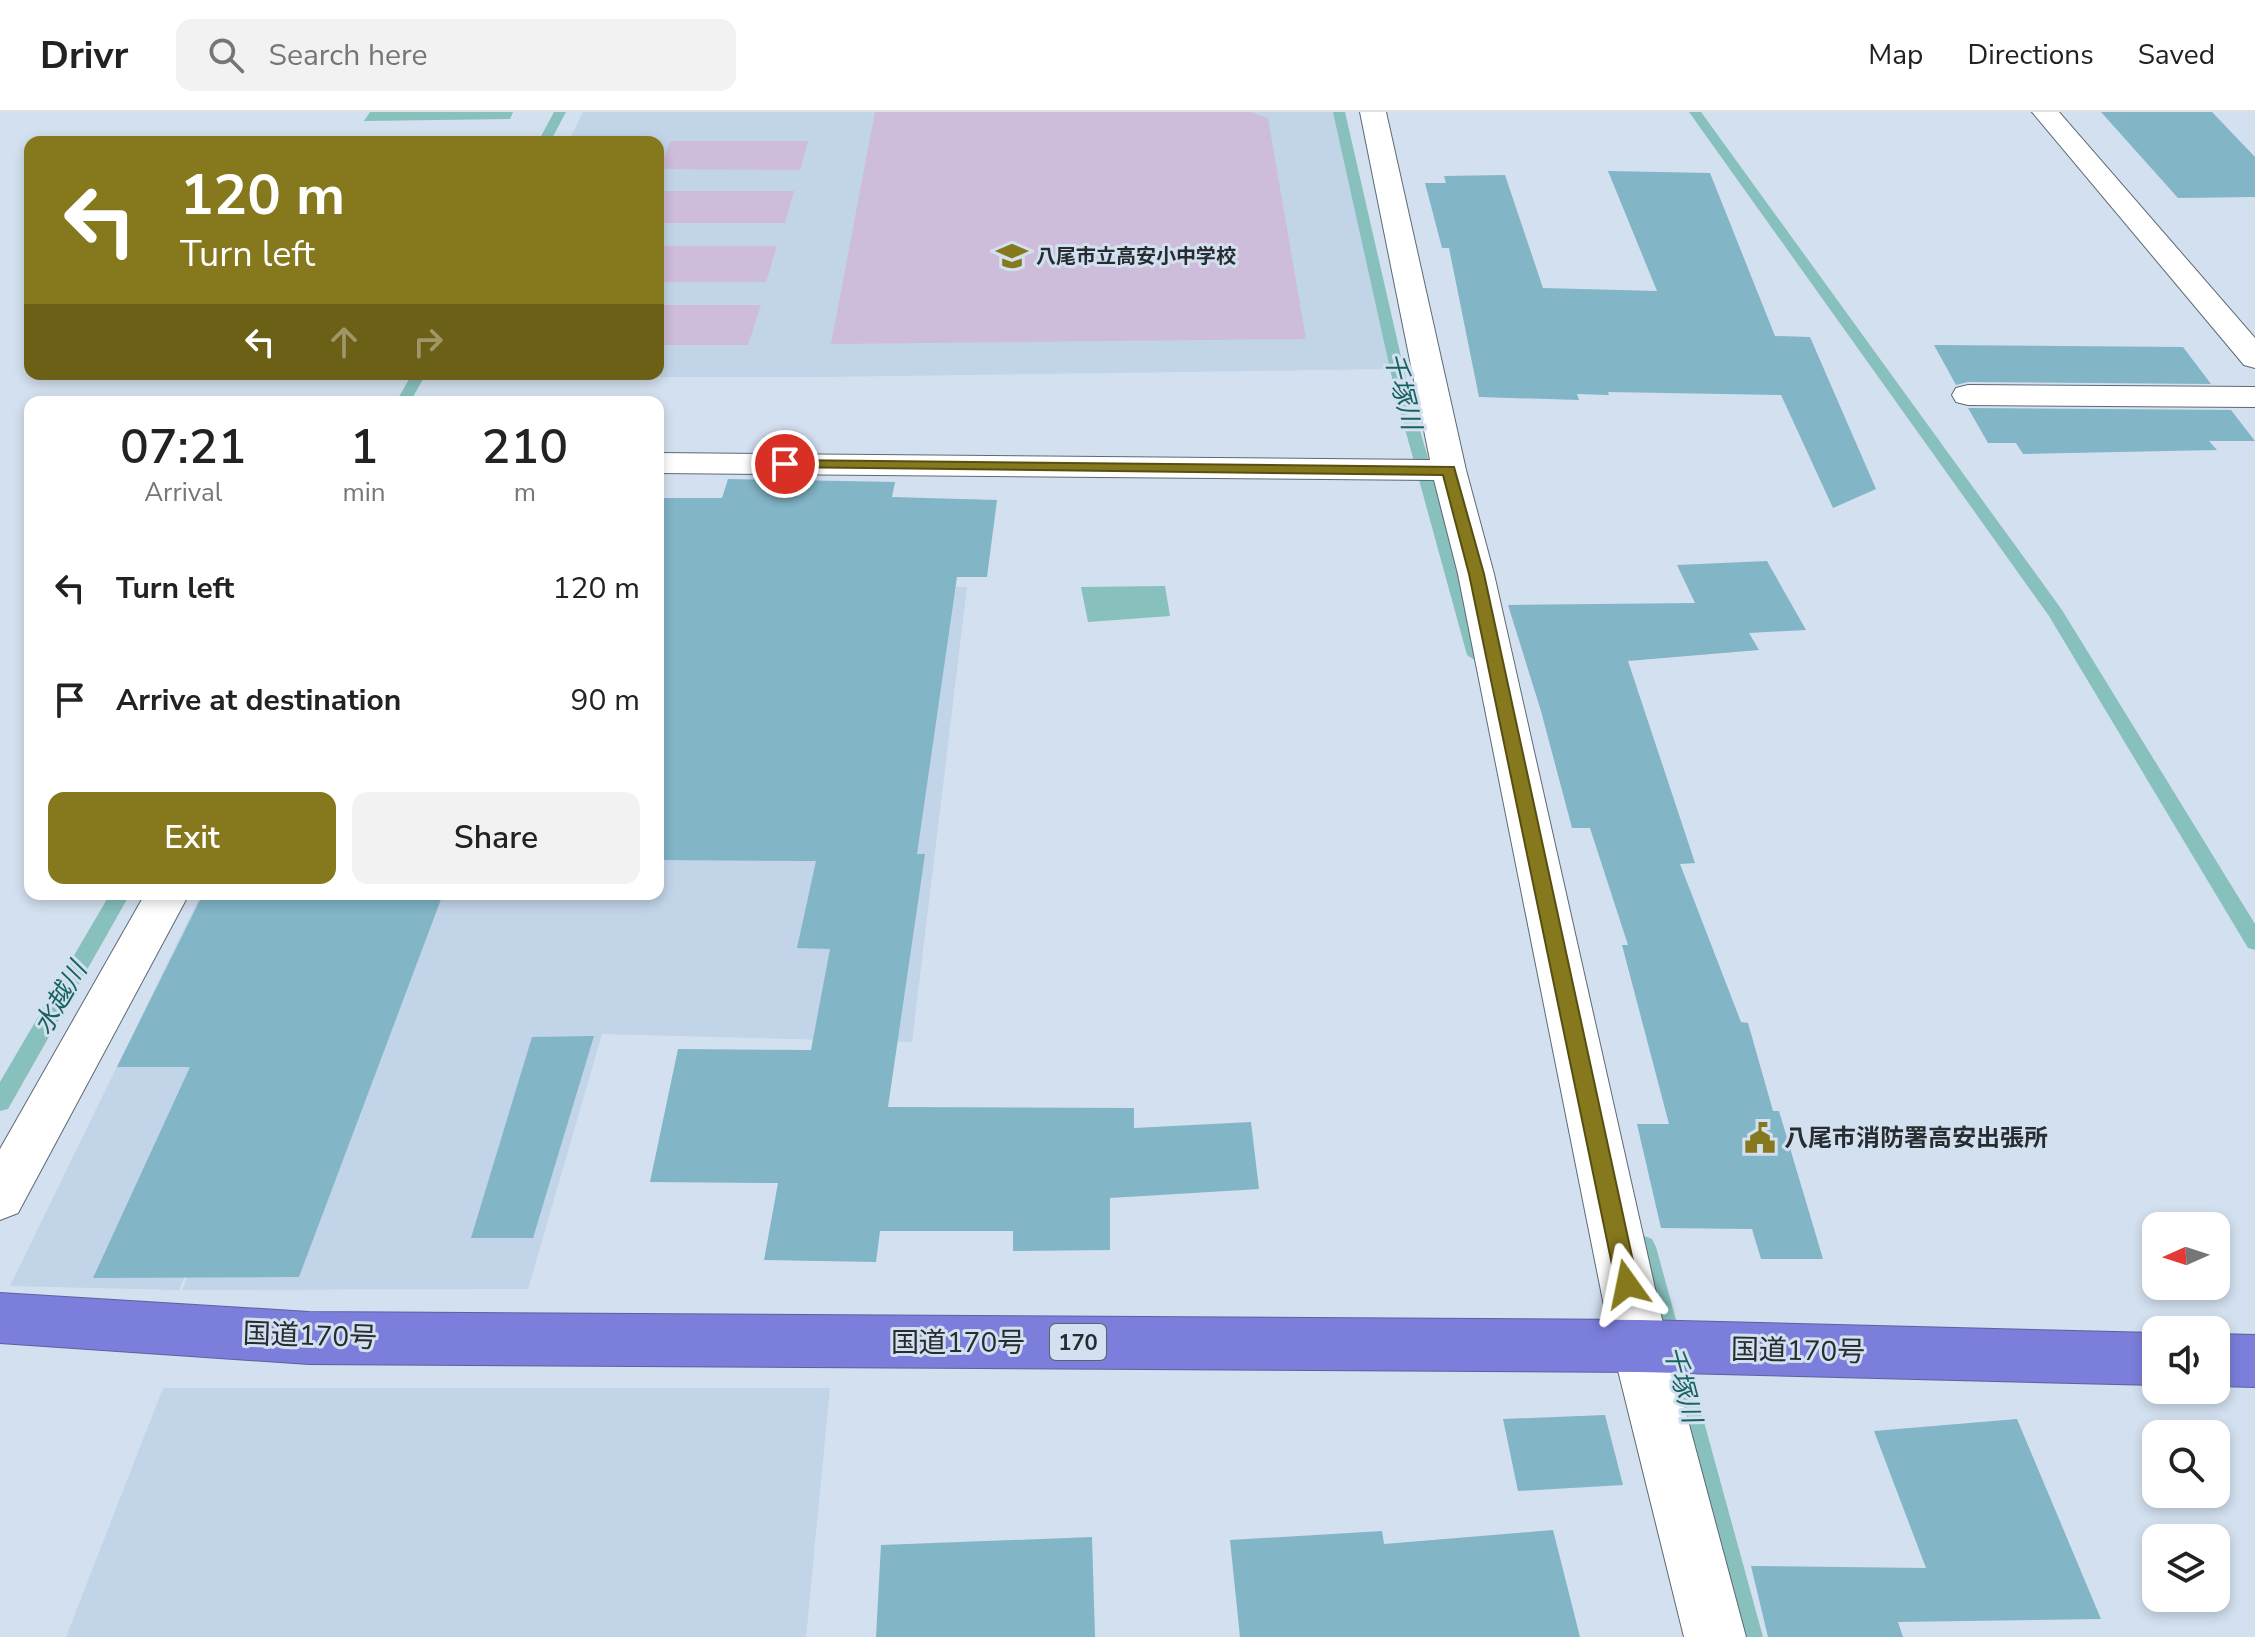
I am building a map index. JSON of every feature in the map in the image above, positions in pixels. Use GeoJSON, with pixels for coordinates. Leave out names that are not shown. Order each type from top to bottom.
{"type":"FeatureCollection","features":[{"type":"Feature","properties":{"kind":"highway","name":"国道170号"},"geometry":{"type":"LineString","coordinates":[[0,1318],[309,1338],[1640,1346],[2142,1359]]}},
{"type":"Feature","properties":{"kind":"highway"},"geometry":{"type":"LineString","coordinates":[[2230,1360],[2255,1361]]}},
{"type":"Feature","properties":{"kind":"street"},"geometry":{"type":"LineString","coordinates":[[1373,112],[1449,470],[1476,574],[1640,1346],[1715,1637]]}},
{"type":"Feature","properties":{"kind":"street"},"geometry":{"type":"LineString","coordinates":[[2045,112],[2255,358]]}},
{"type":"Feature","properties":{"kind":"street"},"geometry":{"type":"LineString","coordinates":[[1968,395],[2255,397]]}},
{"type":"Feature","properties":{"kind":"street"},"geometry":{"type":"LineString","coordinates":[[664,463],[1449,470]]}},
{"type":"Feature","properties":{"kind":"street"},"geometry":{"type":"LineString","coordinates":[[0,1197],[164,900]]}},
{"type":"Feature","properties":{"kind":"shaded area"},"geometry":{"type":"Polygon","coordinates":[[[370,112],[513,112],[510,119],[364,121],[370,112]]]}},
{"type":"Feature","properties":{"kind":"shaded area","name":"八尾市立高安小中学校"},"geometry":{"type":"Polygon","coordinates":[[[583,112],[1336,112],[1390,369],[664,377],[664,136],[571,136],[583,112]]]}},
{"type":"Feature","properties":{"kind":"shaded area"},"geometry":{"type":"Polygon","coordinates":[[[875,112],[1250,112],[1268,118],[1306,339],[831,344],[875,112]]]}},
{"type":"Feature","properties":{"kind":"shaded area"},"geometry":{"type":"Polygon","coordinates":[[[671,141],[808,141],[800,170],[664,169],[664,157],[671,141]]]}},
{"type":"Feature","properties":{"kind":"shaded area"},"geometry":{"type":"Polygon","coordinates":[[[664,191],[794,191],[785,223],[664,223],[664,191]]]}},
{"type":"Feature","properties":{"kind":"shaded area"},"geometry":{"type":"Polygon","coordinates":[[[664,246],[777,246],[766,282],[664,282],[664,246]]]}},
{"type":"Feature","properties":{"kind":"shaded area"},"geometry":{"type":"Polygon","coordinates":[[[664,305],[761,305],[748,345],[664,345],[664,305]]]}},
{"type":"Feature","properties":{"kind":"shaded area"},"geometry":{"type":"Polygon","coordinates":[[[664,584],[967,587],[912,1042],[602,1034],[528,1289],[182,1290],[344,900],[664,900],[664,584]]]}},
{"type":"Feature","properties":{"kind":"shaded area"},"geometry":{"type":"Polygon","coordinates":[[[1165,586],[1170,616],[1088,622],[1081,587],[1165,586]]]}},
{"type":"Feature","properties":{"kind":"shaded area"},"geometry":{"type":"Polygon","coordinates":[[[198,900],[341,900],[179,1290],[10,1286],[198,900]]]}},
{"type":"Feature","properties":{"kind":"shaded area"},"geometry":{"type":"Polygon","coordinates":[[[163,1388],[830,1388],[806,1637],[66,1637],[163,1388]]]}},
{"type":"Feature","properties":{"kind":"building"},"geometry":{"type":"Polygon","coordinates":[[[2101,112],[2212,112],[2255,157],[2255,197],[2178,198],[2101,112]]]}},
{"type":"Feature","properties":{"kind":"building"},"geometry":{"type":"Polygon","coordinates":[[[1608,171],[1710,173],[1775,336],[1810,337],[1876,489],[1833,508],[1781,395],[1608,392],[1609,395],[1577,394],[1579,400],[1479,397],[1449,248],[1442,248],[1425,183],[1446,183],[1444,176],[1505,175],[1543,288],[1657,291],[1608,171]]]}},
{"type":"Feature","properties":{"kind":"building"},"geometry":{"type":"Polygon","coordinates":[[[1934,345],[2183,347],[2211,384],[1968,382],[1956,385],[1934,345]]]}},
{"type":"Feature","properties":{"kind":"building"},"geometry":{"type":"Polygon","coordinates":[[[1968,408],[2231,410],[2255,441],[2209,441],[2217,450],[2023,454],[2016,443],[1988,443],[1968,408]]]}},
{"type":"Feature","properties":{"kind":"building"},"geometry":{"type":"Polygon","coordinates":[[[728,479],[895,482],[892,497],[997,500],[987,577],[957,577],[917,854],[925,854],[888,1107],[1134,1108],[1134,1128],[1251,1122],[1259,1189],[1110,1198],[1110,1250],[1013,1251],[1013,1231],[880,1231],[876,1262],[764,1260],[778,1183],[650,1182],[678,1049],[811,1050],[830,949],[797,948],[816,861],[664,860],[664,498],[722,498],[728,479]]]}},
{"type":"Feature","properties":{"kind":"building"},"geometry":{"type":"Polygon","coordinates":[[[1767,561],[1806,630],[1749,633],[1759,650],[1628,661],[1695,863],[1680,864],[1741,1022],[1748,1023],[1773,1111],[1779,1111],[1823,1259],[1761,1259],[1752,1229],[1661,1228],[1637,1124],[1669,1124],[1622,945],[1628,945],[1590,828],[1572,828],[1541,711],[1508,605],[1695,603],[1677,565],[1767,561]]]}},
{"type":"Feature","properties":{"kind":"building"},"geometry":{"type":"Polygon","coordinates":[[[200,900],[441,900],[299,1277],[93,1278],[190,1067],[117,1067],[200,900]]]}},
{"type":"Feature","properties":{"kind":"building"},"geometry":{"type":"Polygon","coordinates":[[[594,1036],[533,1238],[471,1238],[532,1037],[594,1036]]]}},
{"type":"Feature","properties":{"kind":"building"},"geometry":{"type":"Polygon","coordinates":[[[1605,1415],[1623,1485],[1518,1491],[1503,1419],[1605,1415]]]}},
{"type":"Feature","properties":{"kind":"building"},"geometry":{"type":"Polygon","coordinates":[[[2017,1419],[2101,1619],[1898,1622],[1903,1637],[1768,1637],[1751,1566],[1926,1568],[1874,1431],[2017,1419]]]}},
{"type":"Feature","properties":{"kind":"building"},"geometry":{"type":"Polygon","coordinates":[[[1553,1530],[1580,1637],[1240,1637],[1230,1540],[1382,1531],[1384,1544],[1553,1530]]]}},
{"type":"Feature","properties":{"kind":"building"},"geometry":{"type":"Polygon","coordinates":[[[1092,1537],[1095,1637],[876,1637],[881,1545],[1092,1537]]]}},
{"type":"Feature","properties":{"kind":"waterway","name":"水越川"},"geometry":{"type":"LineString","coordinates":[[547,136],[560,112]]}},
{"type":"Feature","properties":{"kind":"waterway","name":"千塚川"},"geometry":{"type":"LineString","coordinates":[[1339,112],[1403,396],[1476,655]]}},
{"type":"Feature","properties":{"kind":"waterway"},"geometry":{"type":"LineString","coordinates":[[1695,112],[2056,614],[2255,942]]}},
{"type":"Feature","properties":{"kind":"waterway","name":"水越川"},"geometry":{"type":"LineString","coordinates":[[406,396],[416,380]]}},
{"type":"Feature","properties":{"kind":"waterway","name":"水越川"},"geometry":{"type":"LineString","coordinates":[[0,1102],[117,900]]}},
{"type":"Feature","properties":{"kind":"waterway","name":"千塚川"},"geometry":{"type":"LineString","coordinates":[[1644,1247],[1749,1637]]}},
{"type":"Feature","properties":{"kind":"place","name":"八尾市立高安小中学校"},"geometry":{"type":"Point","coordinates":[1012,256]}},
{"type":"Feature","properties":{"kind":"place","name":"八尾市消防署高安出張所"},"geometry":{"type":"Point","coordinates":[1760,1138]}},
{"type":"Feature","properties":{"kind":"route"},"geometry":{"type":"LineString","coordinates":[[785,464],[1449,470],[1476,574],[1627,1284]]}}]}
